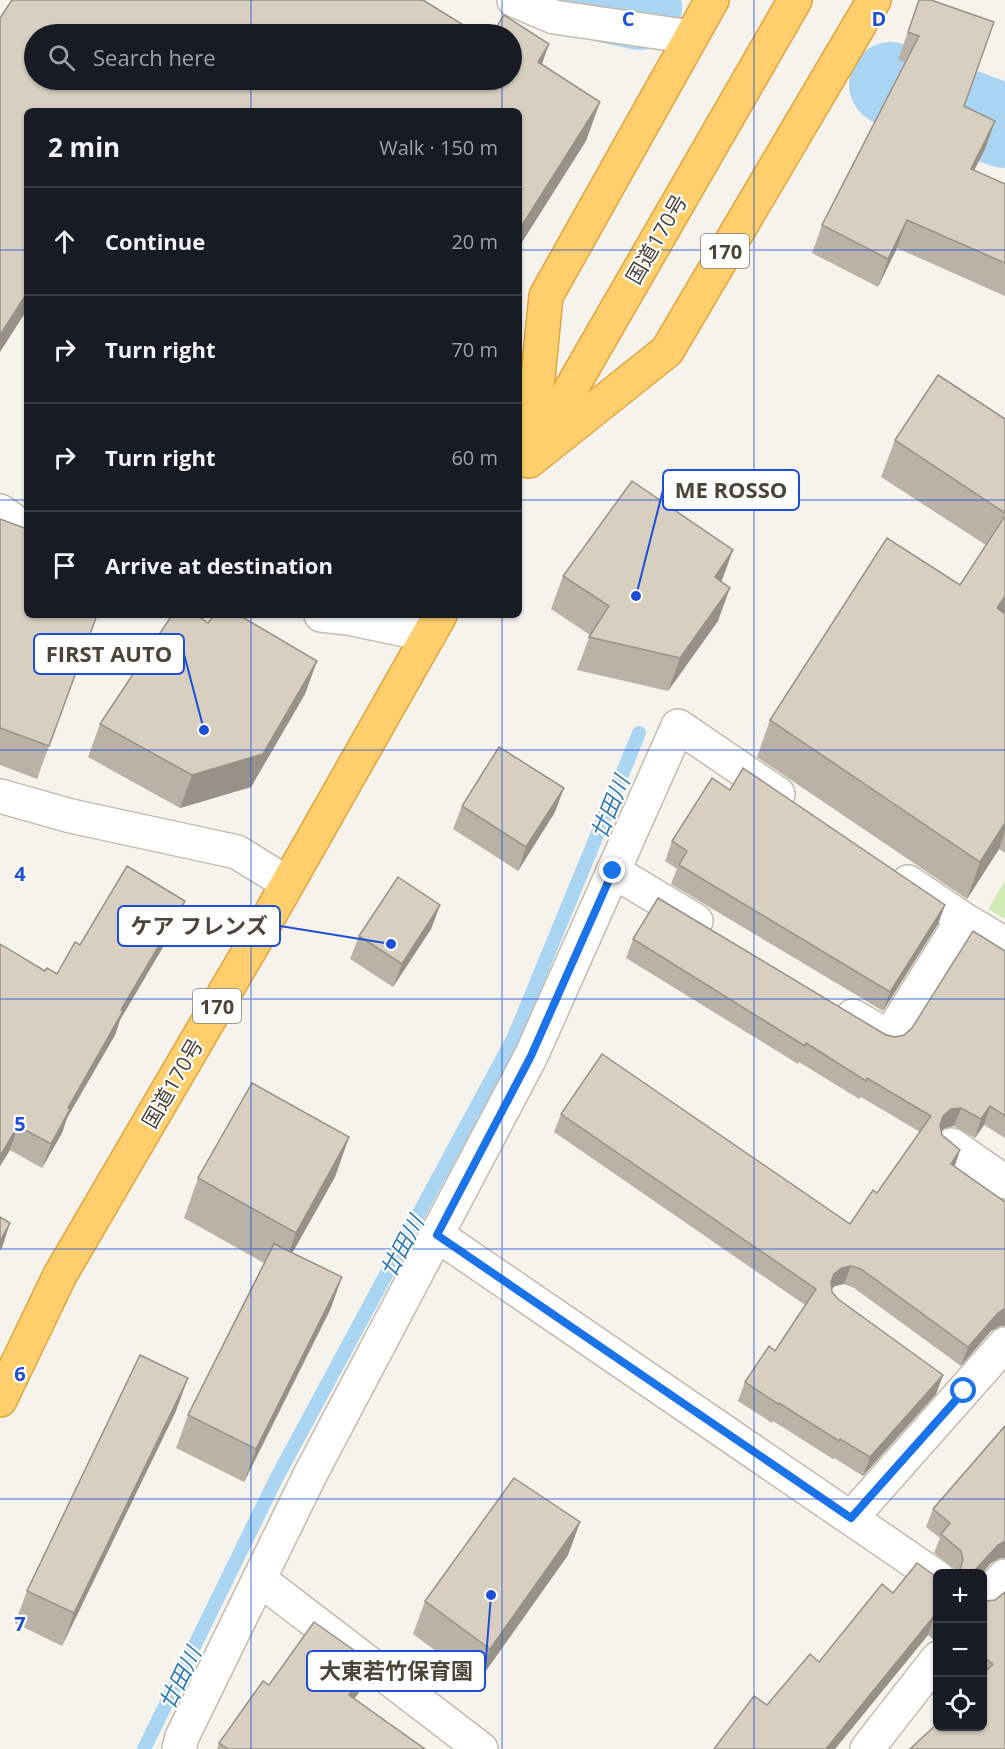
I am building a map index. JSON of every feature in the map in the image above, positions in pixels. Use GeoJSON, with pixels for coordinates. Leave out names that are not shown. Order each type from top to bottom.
{"type":"FeatureCollection","features":[{"type":"Feature","properties":{"kind":"highway"},"geometry":{"type":"LineString","coordinates":[[524,469],[546,296],[712,0]]}},
{"type":"Feature","properties":{"kind":"highway","name":"国道170号"},"geometry":{"type":"LineString","coordinates":[[524,469],[795,0]]}},
{"type":"Feature","properties":{"kind":"highway","name":"170"},"geometry":{"type":"LineString","coordinates":[[524,469],[667,351],[874,0]]}},
{"type":"Feature","properties":{"kind":"highway","name":"国道170号"},"geometry":{"type":"LineString","coordinates":[[0,1400],[60,1275],[434,625]]}},
{"type":"Feature","properties":{"kind":"street"},"geometry":{"type":"LineString","coordinates":[[514,0],[555,17],[691,38]]}},
{"type":"Feature","properties":{"kind":"street"},"geometry":{"type":"LineString","coordinates":[[0,511],[24,528]]}},
{"type":"Feature","properties":{"kind":"street"},"geometry":{"type":"LineString","coordinates":[[348,618],[434,625]]}},
{"type":"Feature","properties":{"kind":"street"},"geometry":{"type":"LineString","coordinates":[[178,1749],[315,1464],[531,1056],[678,726],[806,813]]}},
{"type":"Feature","properties":{"kind":"street"},"geometry":{"type":"LineString","coordinates":[[0,796],[72,816],[237,852],[287,883]]}},
{"type":"Feature","properties":{"kind":"street"},"geometry":{"type":"LineString","coordinates":[[885,866],[963,919],[1005,944]]}},
{"type":"Feature","properties":{"kind":"street"},"geometry":{"type":"LineString","coordinates":[[613,871],[726,939]]}},
{"type":"Feature","properties":{"kind":"street"},"geometry":{"type":"LineString","coordinates":[[828,1000],[889,1037],[963,919]]}},
{"type":"Feature","properties":{"kind":"street"},"geometry":{"type":"LineString","coordinates":[[952,1145],[1005,1182]]}},
{"type":"Feature","properties":{"kind":"street"},"geometry":{"type":"LineString","coordinates":[[437,1235],[933,1575]]}},
{"type":"Feature","properties":{"kind":"street"},"geometry":{"type":"LineString","coordinates":[[851,1518],[1005,1344]]}},
{"type":"Feature","properties":{"kind":"street"},"geometry":{"type":"LineString","coordinates":[[936,1370],[964,1391]]}},
{"type":"Feature","properties":{"kind":"street"},"geometry":{"type":"LineString","coordinates":[[987,1596],[1005,1576]]}},
{"type":"Feature","properties":{"kind":"street"},"geometry":{"type":"LineString","coordinates":[[259,1579],[481,1749]]}},
{"type":"Feature","properties":{"kind":"street"},"geometry":{"type":"LineString","coordinates":[[867,1749],[933,1664]]}},
{"type":"Feature","properties":{"kind":"green space"},"geometry":{"type":"Polygon","coordinates":[[[1005,881],[1005,919],[988,909],[1005,881]]]}},
{"type":"Feature","properties":{"kind":"building"},"geometry":{"type":"Polygon","coordinates":[[[12,0],[423,0],[462,24],[24,24],[24,90],[522,90],[522,27],[549,44],[538,62],[600,102],[522,225],[522,108],[24,108],[24,298],[0,335],[0,18],[12,0]]]}},
{"type":"Feature","properties":{"kind":"building"},"geometry":{"type":"Polygon","coordinates":[[[919,0],[931,0],[994,22],[964,106],[995,121],[971,169],[1005,184],[1005,263],[907,220],[888,259],[822,225],[919,36],[908,32],[919,0]]]}},
{"type":"Feature","properties":{"kind":"building"},"geometry":{"type":"Polygon","coordinates":[[[504,15],[518,24],[498,24],[504,15]]]}},
{"type":"Feature","properties":{"kind":"building"},"geometry":{"type":"Polygon","coordinates":[[[938,375],[1005,419],[1005,513],[895,440],[938,375]]]}},
{"type":"Feature","properties":{"kind":"building"},"geometry":{"type":"Polygon","coordinates":[[[632,481],[733,550],[715,577],[730,588],[680,658],[589,637],[609,606],[563,576],[632,481]]]}},
{"type":"Feature","properties":{"kind":"building"},"geometry":{"type":"Polygon","coordinates":[[[1005,516],[1005,596],[997,608],[1005,614],[1005,823],[980,862],[770,720],[887,538],[960,585],[1005,516]]]}},
{"type":"Feature","properties":{"kind":"building"},"geometry":{"type":"Polygon","coordinates":[[[0,519],[24,528],[24,618],[96,618],[49,746],[0,728],[0,519]]]}},
{"type":"Feature","properties":{"kind":"building"},"geometry":{"type":"Polygon","coordinates":[[[170,618],[201,618],[208,623],[212,618],[244,618],[317,661],[263,754],[192,775],[100,724],[170,618]]]}},
{"type":"Feature","properties":{"kind":"building"},"geometry":{"type":"Polygon","coordinates":[[[499,747],[564,788],[526,847],[462,806],[499,747]]]}},
{"type":"Feature","properties":{"kind":"building"},"geometry":{"type":"Polygon","coordinates":[[[743,768],[945,905],[890,992],[679,865],[687,851],[672,841],[712,778],[730,790],[743,768]]]}},
{"type":"Feature","properties":{"kind":"building"},"geometry":{"type":"Polygon","coordinates":[[[127,866],[185,901],[121,1010],[123,1011],[68,1108],[70,1109],[51,1144],[18,1126],[0,1156],[0,944],[45,971],[47,968],[57,974],[75,942],[80,945],[127,866]]]}},
{"type":"Feature","properties":{"kind":"building"},"geometry":{"type":"Polygon","coordinates":[[[398,877],[440,905],[402,964],[359,936],[398,877]]]}},
{"type":"Feature","properties":{"kind":"building"},"geometry":{"type":"Polygon","coordinates":[[[658,898],[886,1035],[895,1037],[904,1035],[912,1028],[973,931],[1005,951],[1005,1116],[990,1106],[981,1119],[961,1108],[951,1109],[943,1116],[940,1125],[942,1135],[960,1150],[951,1164],[1005,1202],[1005,1308],[968,1347],[861,1269],[851,1266],[842,1268],[834,1274],[831,1282],[832,1292],[838,1299],[943,1375],[870,1457],[840,1439],[839,1441],[745,1382],[769,1346],[775,1351],[816,1289],[561,1114],[602,1054],[850,1224],[873,1190],[877,1193],[931,1116],[867,1078],[866,1081],[806,1043],[805,1046],[633,939],[658,898]]]}},
{"type":"Feature","properties":{"kind":"building"},"geometry":{"type":"Polygon","coordinates":[[[252,1083],[349,1137],[296,1233],[198,1178],[252,1083]]]}},
{"type":"Feature","properties":{"kind":"building"},"geometry":{"type":"Polygon","coordinates":[[[0,1217],[10,1223],[0,1241],[0,1217]]]}},
{"type":"Feature","properties":{"kind":"building"},"geometry":{"type":"Polygon","coordinates":[[[274,1244],[342,1277],[256,1449],[188,1415],[274,1244]]]}},
{"type":"Feature","properties":{"kind":"building"},"geometry":{"type":"Polygon","coordinates":[[[140,1355],[188,1378],[74,1613],[27,1591],[140,1355]]]}},
{"type":"Feature","properties":{"kind":"building"},"geometry":{"type":"Polygon","coordinates":[[[1005,1426],[1005,1541],[998,1545],[976,1569],[960,1569],[963,1560],[961,1551],[941,1534],[950,1523],[933,1509],[1005,1426]]]}},
{"type":"Feature","properties":{"kind":"building"},"geometry":{"type":"Polygon","coordinates":[[[514,1478],[580,1522],[490,1649],[425,1601],[514,1478]]]}},
{"type":"Feature","properties":{"kind":"building"},"geometry":{"type":"Polygon","coordinates":[[[917,1563],[933,1574],[933,1617],[826,1749],[714,1749],[754,1696],[767,1705],[810,1654],[819,1662],[882,1584],[893,1593],[917,1563]]]}},
{"type":"Feature","properties":{"kind":"building"},"geometry":{"type":"Polygon","coordinates":[[[1005,1592],[1005,1749],[910,1749],[933,1728],[933,1731],[987,1731],[987,1670],[993,1664],[987,1660],[987,1601],[995,1600],[1005,1592]]]}},
{"type":"Feature","properties":{"kind":"building"},"geometry":{"type":"Polygon","coordinates":[[[314,1622],[372,1663],[349,1695],[425,1749],[228,1749],[219,1743],[263,1681],[269,1685],[314,1622]]]}},
{"type":"Feature","properties":{"kind":"waterway"},"geometry":{"type":"LineString","coordinates":[[603,0],[640,8]]}},
{"type":"Feature","properties":{"kind":"waterway"},"geometry":{"type":"LineString","coordinates":[[891,84],[1005,126]]}},
{"type":"Feature","properties":{"kind":"waterway","name":"廿田川"},"geometry":{"type":"LineString","coordinates":[[144,1749],[276,1479],[514,1037],[639,733]]}},
{"type":"Feature","properties":{"kind":"place","name":"ME ROSSO"},"geometry":{"type":"Point","coordinates":[636,596]}},
{"type":"Feature","properties":{"kind":"place","name":"FIRST AUTO"},"geometry":{"type":"Point","coordinates":[204,730]}},
{"type":"Feature","properties":{"kind":"place","name":"ケア フレンズ"},"geometry":{"type":"Point","coordinates":[391,944]}},
{"type":"Feature","properties":{"kind":"place","name":"大東若竹保育園"},"geometry":{"type":"Point","coordinates":[491,1595]}},
{"type":"Feature","properties":{"kind":"route"},"geometry":{"type":"LineString","coordinates":[[613,871],[531,1056],[437,1235],[851,1518],[964,1391]]}}]}
